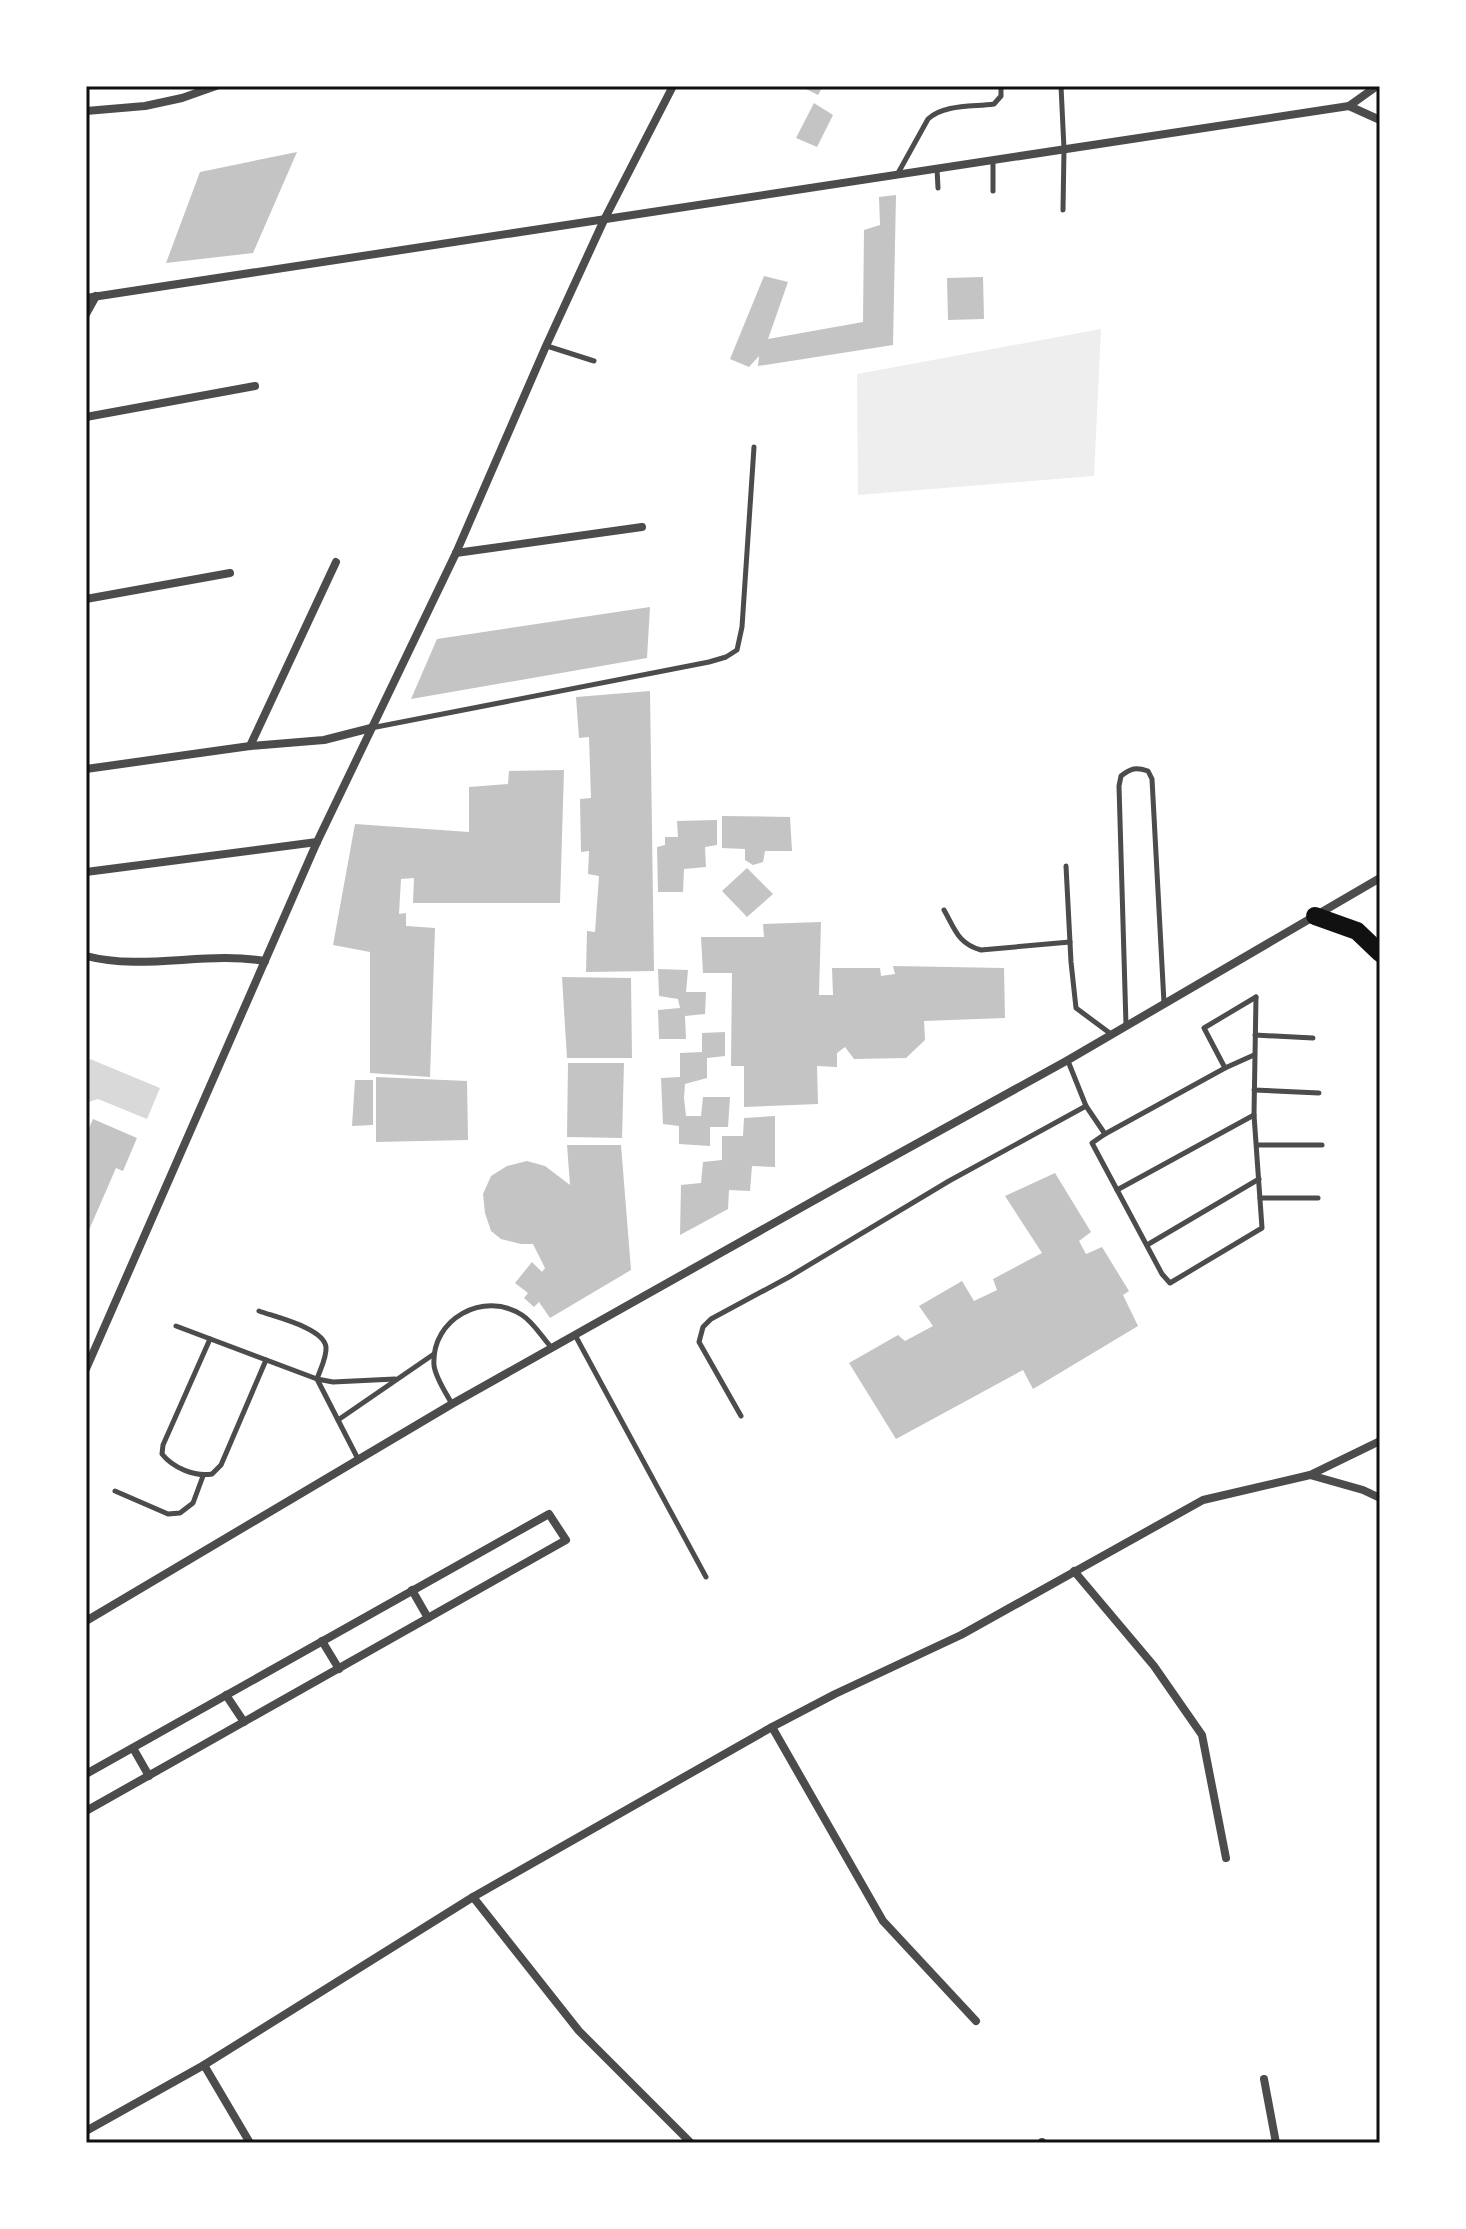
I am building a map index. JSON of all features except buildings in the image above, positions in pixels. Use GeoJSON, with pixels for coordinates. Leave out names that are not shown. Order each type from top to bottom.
{"type":"FeatureCollection","features":[{"type":"Feature","properties":{"kind":"highway"},"geometry":{"type":"LineString","coordinates":[[1315,916],[1357,931],[1380,953]]}},
{"type":"Feature","properties":{"kind":"street"},"geometry":{"type":"LineString","coordinates":[[86,111],[145,106],[216,86]]}},
{"type":"Feature","properties":{"kind":"street"},"geometry":{"type":"LineString","coordinates":[[86,1369],[317,842],[456,553],[604,220],[673,86]]}},
{"type":"Feature","properties":{"kind":"street"},"geometry":{"type":"LineString","coordinates":[[86,314],[91,297],[1349,106],[1377,86]]}},
{"type":"Feature","properties":{"kind":"street"},"geometry":{"type":"LineString","coordinates":[[1349,106],[1380,120]]}},
{"type":"Feature","properties":{"kind":"street"},"geometry":{"type":"LineString","coordinates":[[87,418],[255,386]]}},
{"type":"Feature","properties":{"kind":"street"},"geometry":{"type":"LineString","coordinates":[[456,553],[642,527]]}},
{"type":"Feature","properties":{"kind":"street"},"geometry":{"type":"LineString","coordinates":[[250,746],[336,562]]}},
{"type":"Feature","properties":{"kind":"street"},"geometry":{"type":"LineString","coordinates":[[86,599],[230,573]]}},
{"type":"Feature","properties":{"kind":"street"},"geometry":{"type":"LineString","coordinates":[[86,769],[250,746],[324,740],[371,728]]}},
{"type":"Feature","properties":{"kind":"street"},"geometry":{"type":"LineString","coordinates":[[86,872],[317,842]]}},
{"type":"Feature","properties":{"kind":"street"},"geometry":{"type":"LineString","coordinates":[[86,1621],[452,1404],[1068,1060],[1380,878]]}},
{"type":"Feature","properties":{"kind":"street"},"geometry":{"type":"LineString","coordinates":[[86,956],[119,961],[235,957],[265,961]]}},
{"type":"Feature","properties":{"kind":"street"},"geometry":{"type":"LineString","coordinates":[[86,2131],[204,2065],[473,1897],[772,1727],[961,1635],[1203,1500],[1310,1475],[1380,1441]]}},
{"type":"Feature","properties":{"kind":"street"},"geometry":{"type":"LineString","coordinates":[[1310,1475],[1380,1498]]}},
{"type":"Feature","properties":{"kind":"street"},"geometry":{"type":"LineString","coordinates":[[86,1774],[549,1514],[566,1540],[86,1811]]}},
{"type":"Feature","properties":{"kind":"street"},"geometry":{"type":"LineString","coordinates":[[1074,1571],[1154,1666],[1202,1735],[1226,1858]]}},
{"type":"Feature","properties":{"kind":"street"},"geometry":{"type":"LineString","coordinates":[[412,1590],[428,1618]]}},
{"type":"Feature","properties":{"kind":"street"},"geometry":{"type":"LineString","coordinates":[[322,1641],[339,1669]]}},
{"type":"Feature","properties":{"kind":"street"},"geometry":{"type":"LineString","coordinates":[[226,1695],[244,1722]]}},
{"type":"Feature","properties":{"kind":"street"},"geometry":{"type":"LineString","coordinates":[[772,1727],[883,1921],[976,2021]]}},
{"type":"Feature","properties":{"kind":"street"},"geometry":{"type":"LineString","coordinates":[[133,1748],[149,1776]]}},
{"type":"Feature","properties":{"kind":"street"},"geometry":{"type":"LineString","coordinates":[[473,1897],[579,2031],[691,2143]]}},
{"type":"Feature","properties":{"kind":"street"},"geometry":{"type":"LineString","coordinates":[[204,2065],[250,2143]]}},
{"type":"Feature","properties":{"kind":"street"},"geometry":{"type":"LineString","coordinates":[[1264,2079],[1276,2143]]}},
{"type":"Feature","properties":{"kind":"lane"},"geometry":{"type":"LineString","coordinates":[[897,175],[934,113],[994,104],[1001,96],[1001,86]]}},
{"type":"Feature","properties":{"kind":"lane"},"geometry":{"type":"LineString","coordinates":[[1061,86],[1063,210]]}},
{"type":"Feature","properties":{"kind":"lane"},"geometry":{"type":"LineString","coordinates":[[993,160],[993,191]]}},
{"type":"Feature","properties":{"kind":"lane"},"geometry":{"type":"LineString","coordinates":[[937,169],[938,188]]}},
{"type":"Feature","properties":{"kind":"lane"},"geometry":{"type":"LineString","coordinates":[[546,346],[594,361]]}},
{"type":"Feature","properties":{"kind":"lane"},"geometry":{"type":"LineString","coordinates":[[371,728],[709,662],[737,650],[742,627],[754,447]]}},
{"type":"Feature","properties":{"kind":"lane"},"geometry":{"type":"LineString","coordinates":[[1126,1025],[1119,786],[1121,776],[1129,769],[1148,771],[1152,779],[1164,1003]]}},
{"type":"Feature","properties":{"kind":"lane"},"geometry":{"type":"LineString","coordinates":[[1066,866],[1076,1008],[1111,1034]]}},
{"type":"Feature","properties":{"kind":"lane"},"geometry":{"type":"LineString","coordinates":[[944,910],[962,942],[969,947],[981,950],[1070,942]]}},
{"type":"Feature","properties":{"kind":"lane"},"geometry":{"type":"LineString","coordinates":[[1225,1068],[1204,1028],[1256,997],[1254,1115],[1262,1228],[1170,1283],[1162,1274],[1092,1143],[1225,1068],[1254,1055]]}},
{"type":"Feature","properties":{"kind":"lane"},"geometry":{"type":"LineString","coordinates":[[1255,1035],[1313,1038]]}},
{"type":"Feature","properties":{"kind":"lane"},"geometry":{"type":"LineString","coordinates":[[1068,1060],[1086,1106],[1105,1134]]}},
{"type":"Feature","properties":{"kind":"lane"},"geometry":{"type":"LineString","coordinates":[[1254,1090],[1319,1093]]}},
{"type":"Feature","properties":{"kind":"lane"},"geometry":{"type":"LineString","coordinates":[[741,1416],[699,1342],[703,1327],[711,1319],[789,1277],[949,1181],[1086,1106]]}},
{"type":"Feature","properties":{"kind":"lane"},"geometry":{"type":"LineString","coordinates":[[1117,1190],[1254,1115]]}},
{"type":"Feature","properties":{"kind":"lane"},"geometry":{"type":"LineString","coordinates":[[1257,1145],[1322,1145]]}},
{"type":"Feature","properties":{"kind":"lane"},"geometry":{"type":"LineString","coordinates":[[1147,1245],[1259,1179]]}},
{"type":"Feature","properties":{"kind":"lane"},"geometry":{"type":"LineString","coordinates":[[1260,1198],[1318,1198]]}},
{"type":"Feature","properties":{"kind":"lane"},"geometry":{"type":"LineString","coordinates":[[452,1404],[434,1369],[434,1354],[439,1336],[453,1320],[477,1305],[501,1306],[523,1316],[552,1348]]}},
{"type":"Feature","properties":{"kind":"lane"},"geometry":{"type":"LineString","coordinates":[[259,1311],[312,1330],[322,1337],[326,1346],[317,1379],[358,1460]]}},
{"type":"Feature","properties":{"kind":"lane"},"geometry":{"type":"LineString","coordinates":[[176,1326],[317,1379],[333,1382],[395,1379]]}},
{"type":"Feature","properties":{"kind":"lane"},"geometry":{"type":"LineString","coordinates":[[575,1335],[706,1577]]}},
{"type":"Feature","properties":{"kind":"lane"},"geometry":{"type":"LineString","coordinates":[[210,1339],[163,1445],[162,1454],[167,1461],[194,1474],[212,1474],[221,1465],[266,1360]]}},
{"type":"Feature","properties":{"kind":"lane"},"geometry":{"type":"LineString","coordinates":[[338,1420],[434,1354]]}},
{"type":"Feature","properties":{"kind":"lane"},"geometry":{"type":"LineString","coordinates":[[115,1491],[168,1514],[180,1513],[193,1503],[203,1476]]}},
{"type":"Feature","properties":{"kind":"path"},"geometry":{"type":"LineString","coordinates":[[1379,507],[1380,478]]}},
{"type":"Feature","properties":{"kind":"shaded area"},"geometry":{"type":"Polygon","coordinates":[[[1101,329],[1094,476],[858,495],[857,374],[1101,329]]]}},
{"type":"Feature","properties":{"kind":"shaded area"},"geometry":{"type":"Polygon","coordinates":[[[90,1059],[160,1088],[147,1119],[98,1099],[86,1103],[86,1068],[90,1059]]]}}]}
